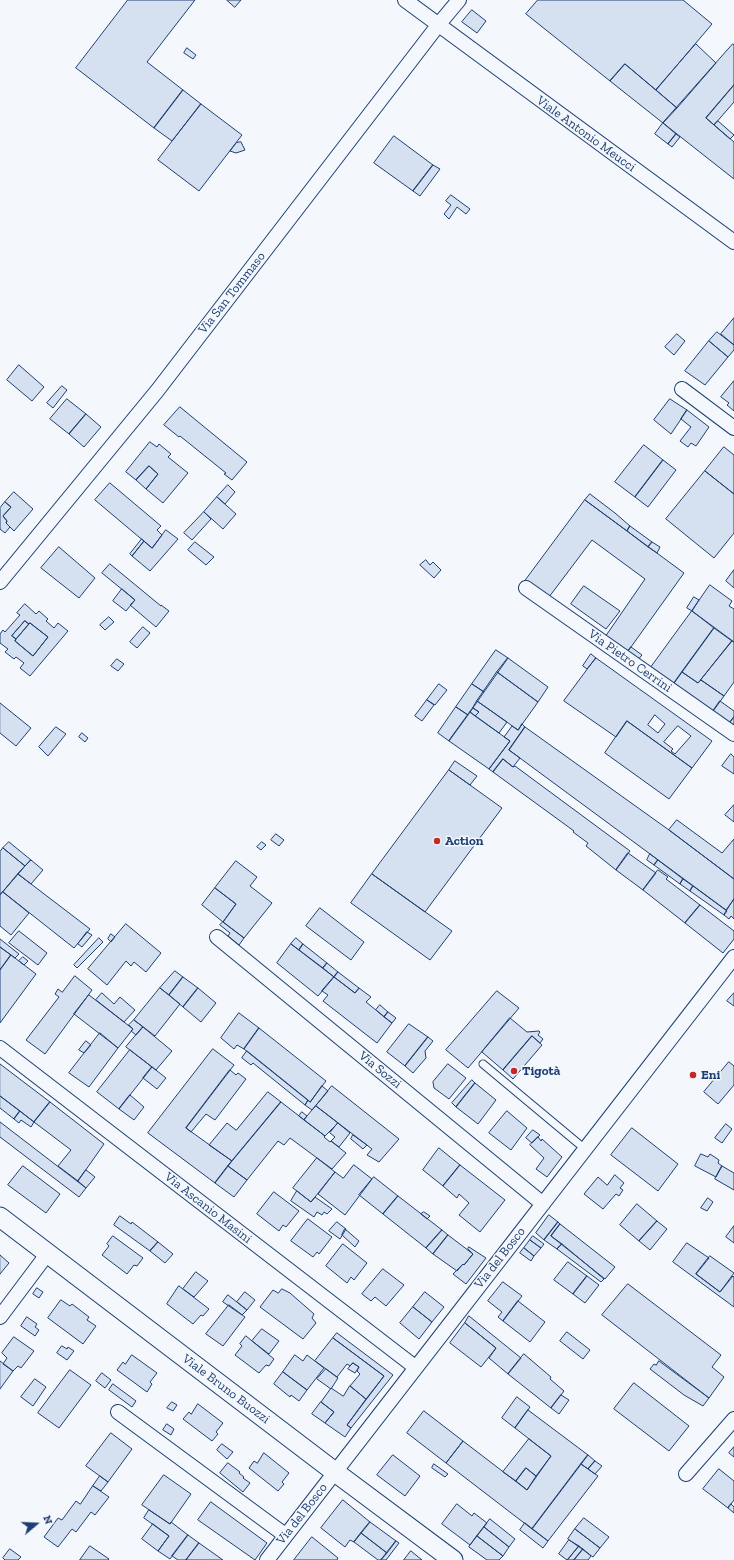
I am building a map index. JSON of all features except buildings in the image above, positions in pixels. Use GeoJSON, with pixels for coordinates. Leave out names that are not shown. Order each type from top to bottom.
{"type":"FeatureCollection","features":[{"type":"Feature","properties":{"kind":"main road","name":"Viale Bruno Buozzi"},"geometry":{"type":"LineString","coordinates":[[0,1218],[335,1472],[454,1560]]}},
{"type":"Feature","properties":{"kind":"street","name":"Viale Antonio Meucci"},"geometry":{"type":"LineString","coordinates":[[405,0],[734,242]]}},
{"type":"Feature","properties":{"kind":"street","name":"Via San Tommaso"},"geometry":{"type":"LineString","coordinates":[[0,582],[157,391],[459,0]]}},
{"type":"Feature","properties":{"kind":"street"},"geometry":{"type":"LineString","coordinates":[[682,389],[734,428]]}},
{"type":"Feature","properties":{"kind":"street","name":"Via Pietro Cerrini"},"geometry":{"type":"LineString","coordinates":[[526,588],[734,734]]}},
{"type":"Feature","properties":{"kind":"street","name":"Via Sozzi"},"geometry":{"type":"LineString","coordinates":[[217,937],[543,1204]]}},
{"type":"Feature","properties":{"kind":"street","name":"Via del Bosco"},"geometry":{"type":"LineString","coordinates":[[267,1560],[734,957]]}},
{"type":"Feature","properties":{"kind":"street","name":"Via Ascanio Masini"},"geometry":{"type":"LineString","coordinates":[[0,1048],[415,1367]]}},
{"type":"Feature","properties":{"kind":"street"},"geometry":{"type":"LineString","coordinates":[[0,1317],[48,1253]]}},
{"type":"Feature","properties":{"kind":"street"},"geometry":{"type":"LineString","coordinates":[[118,1412],[286,1535]]}},
{"type":"Feature","properties":{"kind":"street"},"geometry":{"type":"LineString","coordinates":[[686,1474],[734,1418]]}},
{"type":"Feature","properties":{"kind":"lane"},"geometry":{"type":"LineString","coordinates":[[483,1064],[585,1149]]}},
{"type":"Feature","properties":{"kind":"place","name":"Action"},"geometry":{"type":"Point","coordinates":[437,841]}},
{"type":"Feature","properties":{"kind":"place","name":"Tigotà"},"geometry":{"type":"Point","coordinates":[514,1071]}},
{"type":"Feature","properties":{"kind":"place","name":"Eni"},"geometry":{"type":"Point","coordinates":[693,1075]}}]}
